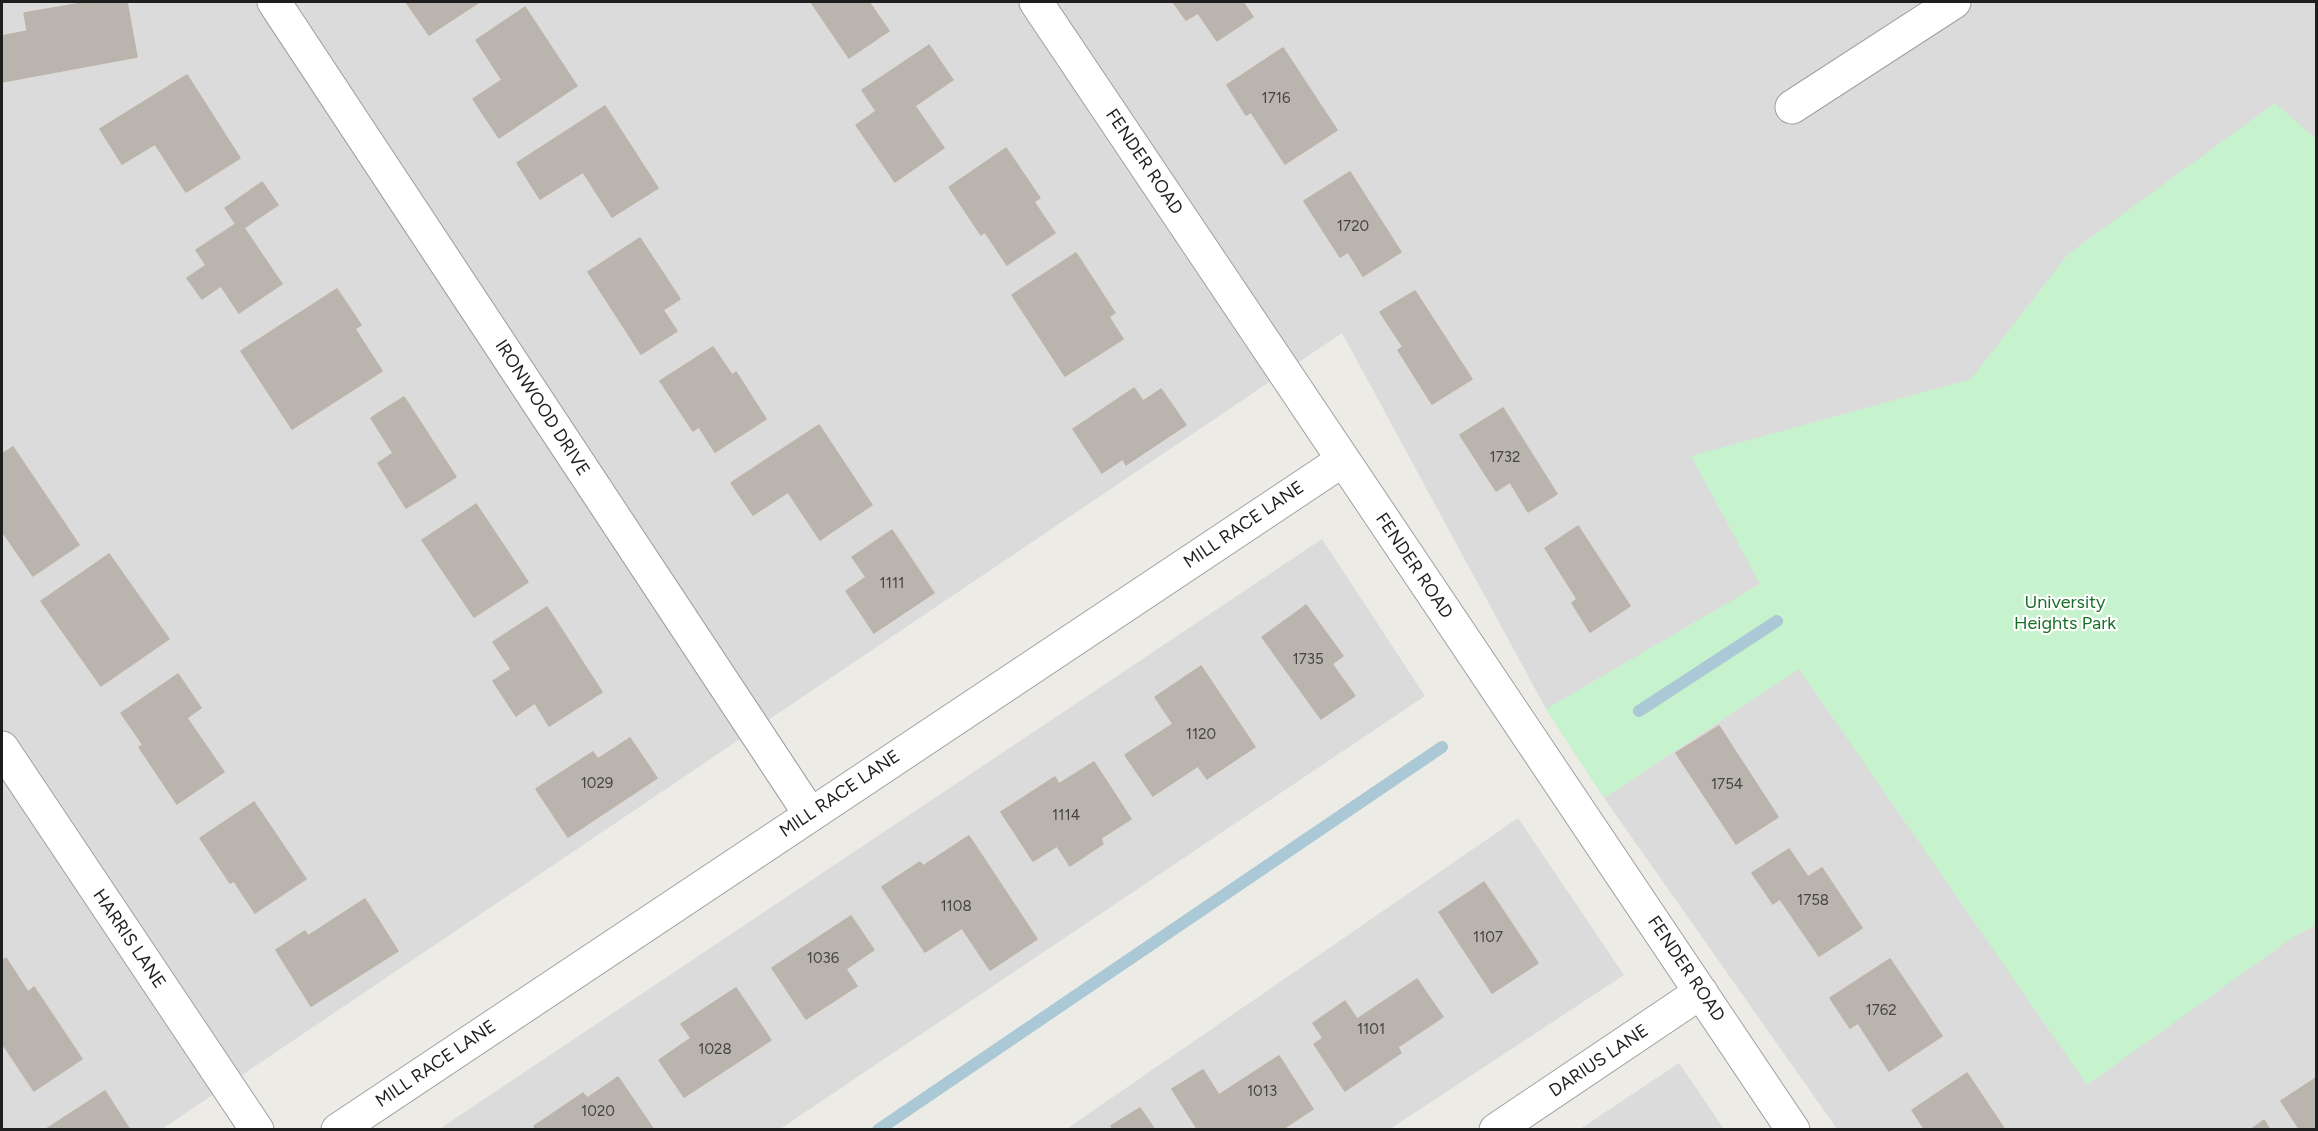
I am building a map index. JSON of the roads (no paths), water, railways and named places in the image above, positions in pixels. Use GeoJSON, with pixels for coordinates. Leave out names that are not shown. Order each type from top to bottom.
{"type":"FeatureCollection","features":[{"type":"Feature","properties":{"kind":"street","name":"IRONWOOD DRIVE"},"geometry":{"type":"LineString","coordinates":[[274,2],[810,813]]}},
{"type":"Feature","properties":{"kind":"street","name":"FENDER ROAD"},"geometry":{"type":"LineString","coordinates":[[1036,2],[1793,1130]]}},
{"type":"Feature","properties":{"kind":"street"},"geometry":{"type":"LineString","coordinates":[[1792,107],[1954,2]]}},
{"type":"Feature","properties":{"kind":"street","name":"MILL RACE LANE"},"geometry":{"type":"LineString","coordinates":[[338,1130],[810,813],[1343,460]]}},
{"type":"Feature","properties":{"kind":"street","name":"HARRIS LANE"},"geometry":{"type":"LineString","coordinates":[[2,748],[257,1130]]}},
{"type":"Feature","properties":{"kind":"street","name":"DARIUS LANE"},"geometry":{"type":"LineString","coordinates":[[1496,1130],[1701,992]]}},
{"type":"Feature","properties":{"kind":"waterway"},"geometry":{"type":"LineString","coordinates":[[1639,711],[1777,621]]}},
{"type":"Feature","properties":{"kind":"waterway"},"geometry":{"type":"LineString","coordinates":[[878,1130],[1442,747]]}},
{"type":"Feature","properties":{"kind":"park label","name":"University Heights Park"},"geometry":{"type":"Point","coordinates":[2065,613]}}]}
